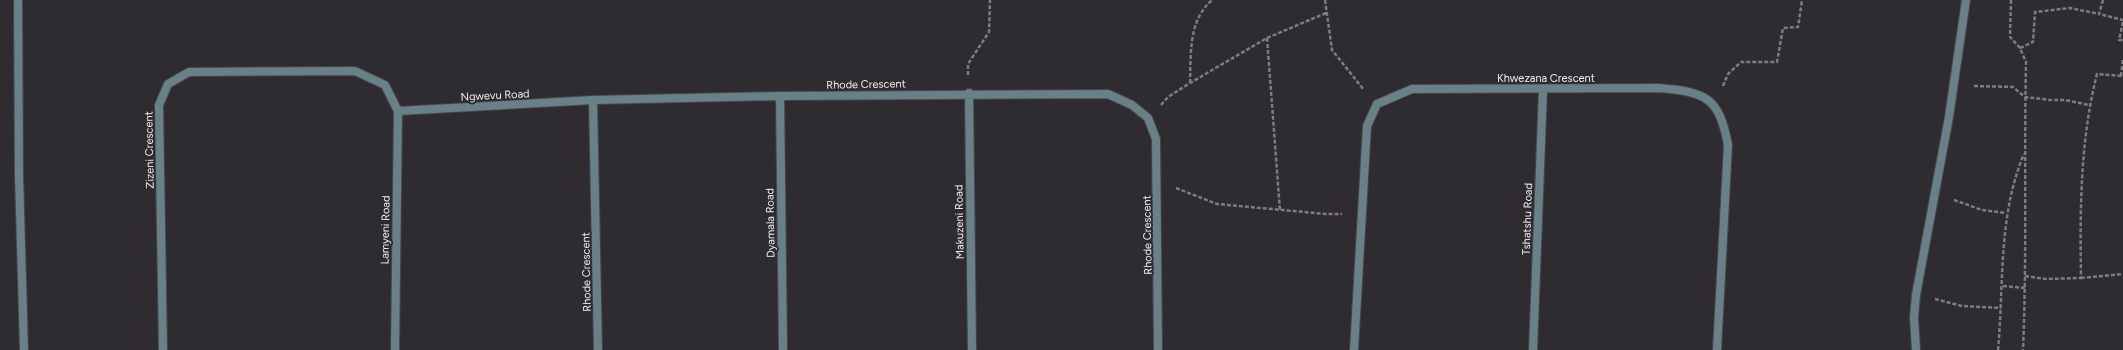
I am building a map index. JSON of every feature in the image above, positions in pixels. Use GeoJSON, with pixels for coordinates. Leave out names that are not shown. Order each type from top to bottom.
{"type":"FeatureCollection","features":[{"type":"Feature","properties":{"kind":"street"},"geometry":{"type":"LineString","coordinates":[[18,0],[20,198],[24,350]]}},
{"type":"Feature","properties":{"kind":"street"},"geometry":{"type":"LineString","coordinates":[[1916,350],[1914,317],[1916,295],[1954,86],[1966,0]]}},
{"type":"Feature","properties":{"kind":"street","name":"Zizeni Crescent"},"geometry":{"type":"LineString","coordinates":[[163,350],[159,105],[168,84],[189,72],[355,71],[385,85],[398,111]]}},
{"type":"Feature","properties":{"kind":"street","name":"Khwezana Crescent"},"geometry":{"type":"LineString","coordinates":[[1377,104],[1412,89],[1543,90],[1659,88],[1681,90],[1699,94],[1714,105],[1723,121],[1728,145],[1717,350]]}},
{"type":"Feature","properties":{"kind":"street","name":"Tshatshu Road"},"geometry":{"type":"LineString","coordinates":[[1533,350],[1543,90]]}},
{"type":"Feature","properties":{"kind":"street","name":"Rhode Crescent"},"geometry":{"type":"LineString","coordinates":[[598,350],[593,100],[969,93],[1108,94],[1132,105],[1148,118],[1156,139],[1158,350]]}},
{"type":"Feature","properties":{"kind":"street","name":"Makuzeni Road"},"geometry":{"type":"LineString","coordinates":[[969,93],[972,350]]}},
{"type":"Feature","properties":{"kind":"street","name":"Dyamala Road"},"geometry":{"type":"LineString","coordinates":[[780,96],[783,350]]}},
{"type":"Feature","properties":{"kind":"street","name":"Ngwevu Road"},"geometry":{"type":"LineString","coordinates":[[398,111],[593,100]]}},
{"type":"Feature","properties":{"kind":"street"},"geometry":{"type":"LineString","coordinates":[[1354,350],[1367,126],[1377,104]]}},
{"type":"Feature","properties":{"kind":"street","name":"Lamyeni Road"},"geometry":{"type":"LineString","coordinates":[[395,350],[398,111]]}},
{"type":"Feature","properties":{"kind":"path"},"geometry":{"type":"LineString","coordinates":[[969,93],[968,64],[989,32],[990,0]]}},
{"type":"Feature","properties":{"kind":"path"},"geometry":{"type":"LineString","coordinates":[[1190,83],[1191,38],[1204,7],[1212,0]]}},
{"type":"Feature","properties":{"kind":"path"},"geometry":{"type":"LineString","coordinates":[[1325,0],[1332,50],[1377,104]]}},
{"type":"Feature","properties":{"kind":"path"},"geometry":{"type":"LineString","coordinates":[[1714,105],[1728,74],[1741,62],[1778,62],[1784,28],[1798,27],[1802,0]]}},
{"type":"Feature","properties":{"kind":"path"},"geometry":{"type":"LineString","coordinates":[[2011,0],[2010,37],[2020,48],[2026,62],[2024,152],[2025,288],[2023,350]]}},
{"type":"Feature","properties":{"kind":"path"},"geometry":{"type":"LineString","coordinates":[[2099,14],[2103,0]]}},
{"type":"Feature","properties":{"kind":"path"},"geometry":{"type":"LineString","coordinates":[[2020,48],[2033,42],[2035,12],[2070,8],[2123,21],[2119,40],[2123,40]]}},
{"type":"Feature","properties":{"kind":"path"},"geometry":{"type":"LineString","coordinates":[[1148,118],[1168,97],[1190,83],[1267,38],[1326,13]]}},
{"type":"Feature","properties":{"kind":"path"},"geometry":{"type":"LineString","coordinates":[[1267,38],[1280,211]]}},
{"type":"Feature","properties":{"kind":"path"},"geometry":{"type":"LineString","coordinates":[[2081,278],[2081,182],[2089,106],[2097,74],[2122,76],[2123,58]]}},
{"type":"Feature","properties":{"kind":"path"},"geometry":{"type":"LineString","coordinates":[[1954,86],[2013,87],[2025,97],[2065,100],[2089,106]]}},
{"type":"Feature","properties":{"kind":"path"},"geometry":{"type":"LineString","coordinates":[[1998,350],[2003,286],[2006,213],[2016,172],[2024,152]]}},
{"type":"Feature","properties":{"kind":"path"},"geometry":{"type":"LineString","coordinates":[[1157,183],[1183,190],[1217,204],[1280,211],[1326,214],[1362,213]]}},
{"type":"Feature","properties":{"kind":"path"},"geometry":{"type":"LineString","coordinates":[[1933,196],[1953,200],[1982,210],[2006,213]]}},
{"type":"Feature","properties":{"kind":"path"},"geometry":{"type":"LineString","coordinates":[[2025,276],[2046,279],[2081,278],[2123,274]]}},
{"type":"Feature","properties":{"kind":"path"},"geometry":{"type":"LineString","coordinates":[[2003,286],[2025,288]]}},
{"type":"Feature","properties":{"kind":"path"},"geometry":{"type":"LineString","coordinates":[[1916,295],[1962,306],[2001,308]]}}]}
